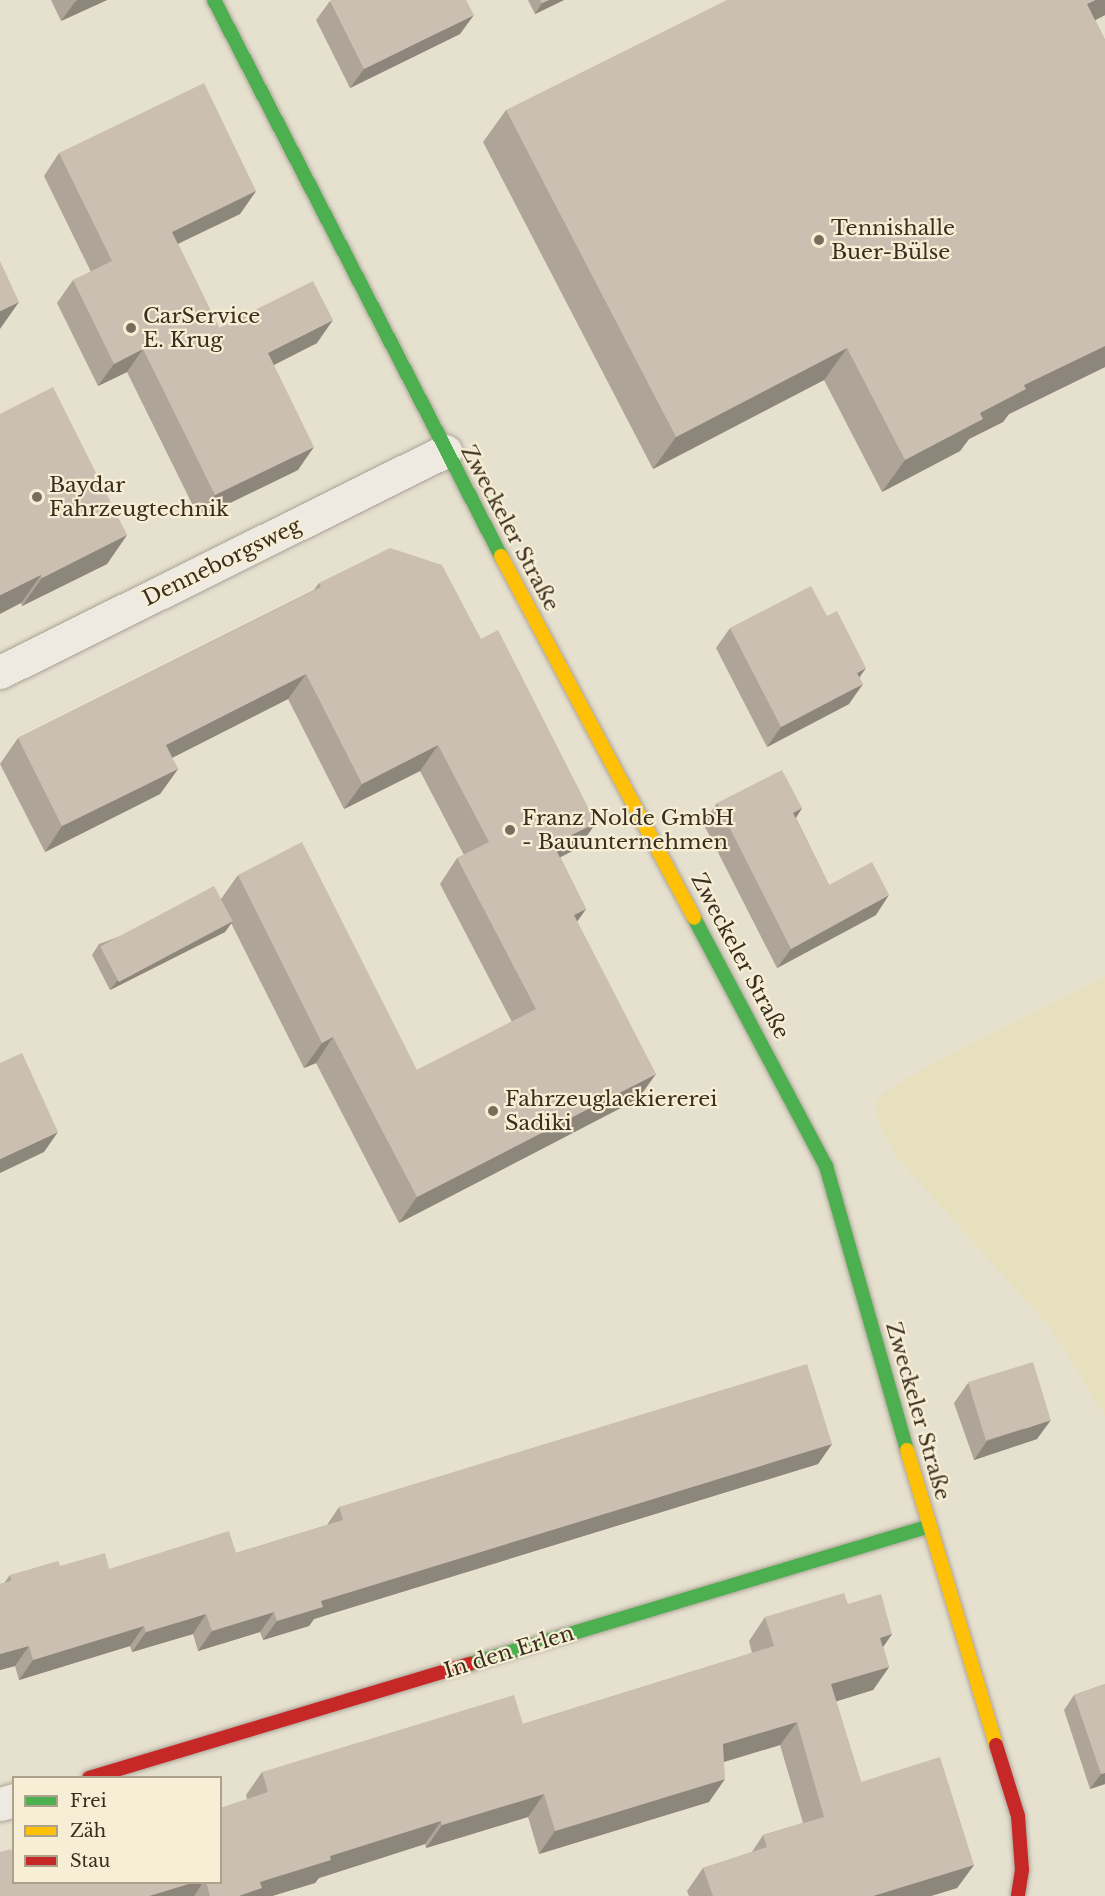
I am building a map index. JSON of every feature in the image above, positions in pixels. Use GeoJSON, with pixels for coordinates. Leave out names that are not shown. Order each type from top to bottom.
{"type":"FeatureCollection","features":[{"type":"Feature","properties":{"kind":"street","name":"Zweckeler Straße"},"geometry":{"type":"LineString","coordinates":[[214,0],[445,451],[826,1166],[929,1526],[1018,1816],[1022,1870],[1018,1896]]}},
{"type":"Feature","properties":{"kind":"street","name":"Denneborgsweg"},"geometry":{"type":"LineString","coordinates":[[0,672],[445,451]]}},
{"type":"Feature","properties":{"kind":"street","name":"In den Erlen"},"geometry":{"type":"LineString","coordinates":[[96,1776],[929,1526]]}},
{"type":"Feature","properties":{"kind":"shaded area"},"geometry":{"type":"Polygon","coordinates":[[[1105,976],[1105,1416],[1050,1328],[896,1156],[880,1127],[875,1103],[885,1091],[940,1059],[1105,976]]]}},
{"type":"Feature","properties":{"kind":"building"},"geometry":{"type":"Polygon","coordinates":[[[466,0],[474,15],[364,69],[330,1],[466,0]]]}},
{"type":"Feature","properties":{"kind":"building","name":"Tennishalle Buer-Bülse"},"geometry":{"type":"Polygon","coordinates":[[[727,0],[1095,0],[1087,4],[1105,40],[1105,346],[1024,385],[1026,389],[980,413],[983,419],[905,460],[847,348],[676,437],[506,110],[727,0]]]}},
{"type":"Feature","properties":{"kind":"building"},"geometry":{"type":"Polygon","coordinates":[[[204,83],[256,191],[172,232],[219,328],[313,281],[333,320],[268,353],[314,447],[215,495],[143,349],[114,364],[73,280],[112,261],[59,153],[204,83]]]}},
{"type":"Feature","properties":{"kind":"building"},"geometry":{"type":"Polygon","coordinates":[[[0,261],[19,302],[0,311],[0,261]]]}},
{"type":"Feature","properties":{"kind":"building","name":"Baydar Fahrzeugtechnik"},"geometry":{"type":"Polygon","coordinates":[[[53,387],[127,535],[42,578],[41,575],[0,595],[0,414],[53,387]]]}},
{"type":"Feature","properties":{"kind":"building"},"geometry":{"type":"Polygon","coordinates":[[[390,548],[442,565],[481,639],[498,630],[596,823],[553,844],[586,909],[574,915],[656,1074],[417,1197],[333,1037],[322,1043],[238,875],[302,842],[417,1070],[536,1009],[457,858],[489,842],[438,745],[362,784],[306,674],[166,745],[178,769],[62,826],[18,738],[321,587],[319,583],[390,548]]]}},
{"type":"Feature","properties":{"kind":"building"},"geometry":{"type":"Polygon","coordinates":[[[811,586],[827,616],[837,611],[866,668],[857,673],[863,684],[781,727],[730,628],[811,586]]]}},
{"type":"Feature","properties":{"kind":"building"},"geometry":{"type":"Polygon","coordinates":[[[782,770],[802,808],[793,813],[829,885],[872,862],[889,895],[791,949],[717,803],[782,770]]]}},
{"type":"Feature","properties":{"kind":"building"},"geometry":{"type":"Polygon","coordinates":[[[214,886],[233,921],[119,982],[100,947],[214,886]]]}},
{"type":"Feature","properties":{"kind":"building"},"geometry":{"type":"Polygon","coordinates":[[[22,1053],[58,1132],[0,1159],[0,1063],[22,1053]]]}},
{"type":"Feature","properties":{"kind":"building"},"geometry":{"type":"Polygon","coordinates":[[[1033,1362],[1051,1420],[986,1440],[968,1382],[1033,1362]]]}},
{"type":"Feature","properties":{"kind":"building"},"geometry":{"type":"Polygon","coordinates":[[[807,1364],[832,1444],[321,1601],[323,1607],[277,1621],[274,1612],[212,1631],[206,1614],[146,1632],[144,1626],[33,1660],[29,1646],[0,1654],[0,1584],[11,1581],[10,1575],[58,1561],[60,1566],[105,1553],[109,1569],[229,1531],[236,1553],[343,1520],[339,1507],[807,1364]]]}},
{"type":"Feature","properties":{"kind":"building"},"geometry":{"type":"Polygon","coordinates":[[[844,1593],[848,1604],[881,1594],[892,1634],[880,1638],[889,1667],[831,1684],[861,1782],[940,1757],[974,1865],[873,1896],[713,1896],[703,1868],[767,1847],[763,1835],[824,1817],[797,1722],[723,1744],[725,1779],[555,1831],[544,1794],[442,1825],[441,1821],[330,1856],[331,1860],[260,1882],[262,1888],[239,1896],[210,1896],[207,1884],[222,1884],[222,1807],[268,1792],[262,1772],[514,1695],[523,1724],[774,1646],[765,1617],[844,1593]]]}},
{"type":"Feature","properties":{"kind":"building"},"geometry":{"type":"Polygon","coordinates":[[[1105,1684],[1105,1773],[1101,1774],[1074,1695],[1105,1684]]]}},
{"type":"Feature","properties":{"kind":"building"},"geometry":{"type":"Polygon","coordinates":[[[11,1849],[12,1884],[188,1884],[149,1896],[0,1896],[0,1852],[11,1849]]]}},
{"type":"Feature","properties":{"kind":"traffic: fast"},"geometry":{"type":"LineString","coordinates":[[214,0],[501,556]]}},
{"type":"Feature","properties":{"kind":"traffic: fast"},"geometry":{"type":"LineString","coordinates":[[694,918],[826,1166],[907,1450]]}},
{"type":"Feature","properties":{"kind":"traffic: fast"},"geometry":{"type":"LineString","coordinates":[[470,1664],[929,1526]]}},
{"type":"Feature","properties":{"kind":"traffic: slow"},"geometry":{"type":"LineString","coordinates":[[501,556],[694,918]]}},
{"type":"Feature","properties":{"kind":"traffic: slow"},"geometry":{"type":"LineString","coordinates":[[907,1450],[996,1745]]}},
{"type":"Feature","properties":{"kind":"traffic: jam"},"geometry":{"type":"LineString","coordinates":[[96,1776],[470,1664]]}},
{"type":"Feature","properties":{"kind":"traffic: jam"},"geometry":{"type":"LineString","coordinates":[[996,1745],[1018,1816],[1022,1870],[1018,1896]]}},
{"type":"Feature","properties":{"kind":"place","name":"Tennishalle Buer-Bülse"},"geometry":{"type":"Point","coordinates":[819,240]}},
{"type":"Feature","properties":{"kind":"place","name":"CarService E. Krug"},"geometry":{"type":"Point","coordinates":[131,328]}},
{"type":"Feature","properties":{"kind":"place","name":"Baydar Fahrzeugtechnik"},"geometry":{"type":"Point","coordinates":[37,497]}},
{"type":"Feature","properties":{"kind":"place","name":"Franz Nolde GmbH - Bauunternehmen"},"geometry":{"type":"Point","coordinates":[510,830]}},
{"type":"Feature","properties":{"kind":"place","name":"Fahrzeuglackiererei Sadiki"},"geometry":{"type":"Point","coordinates":[493,1111]}}]}
